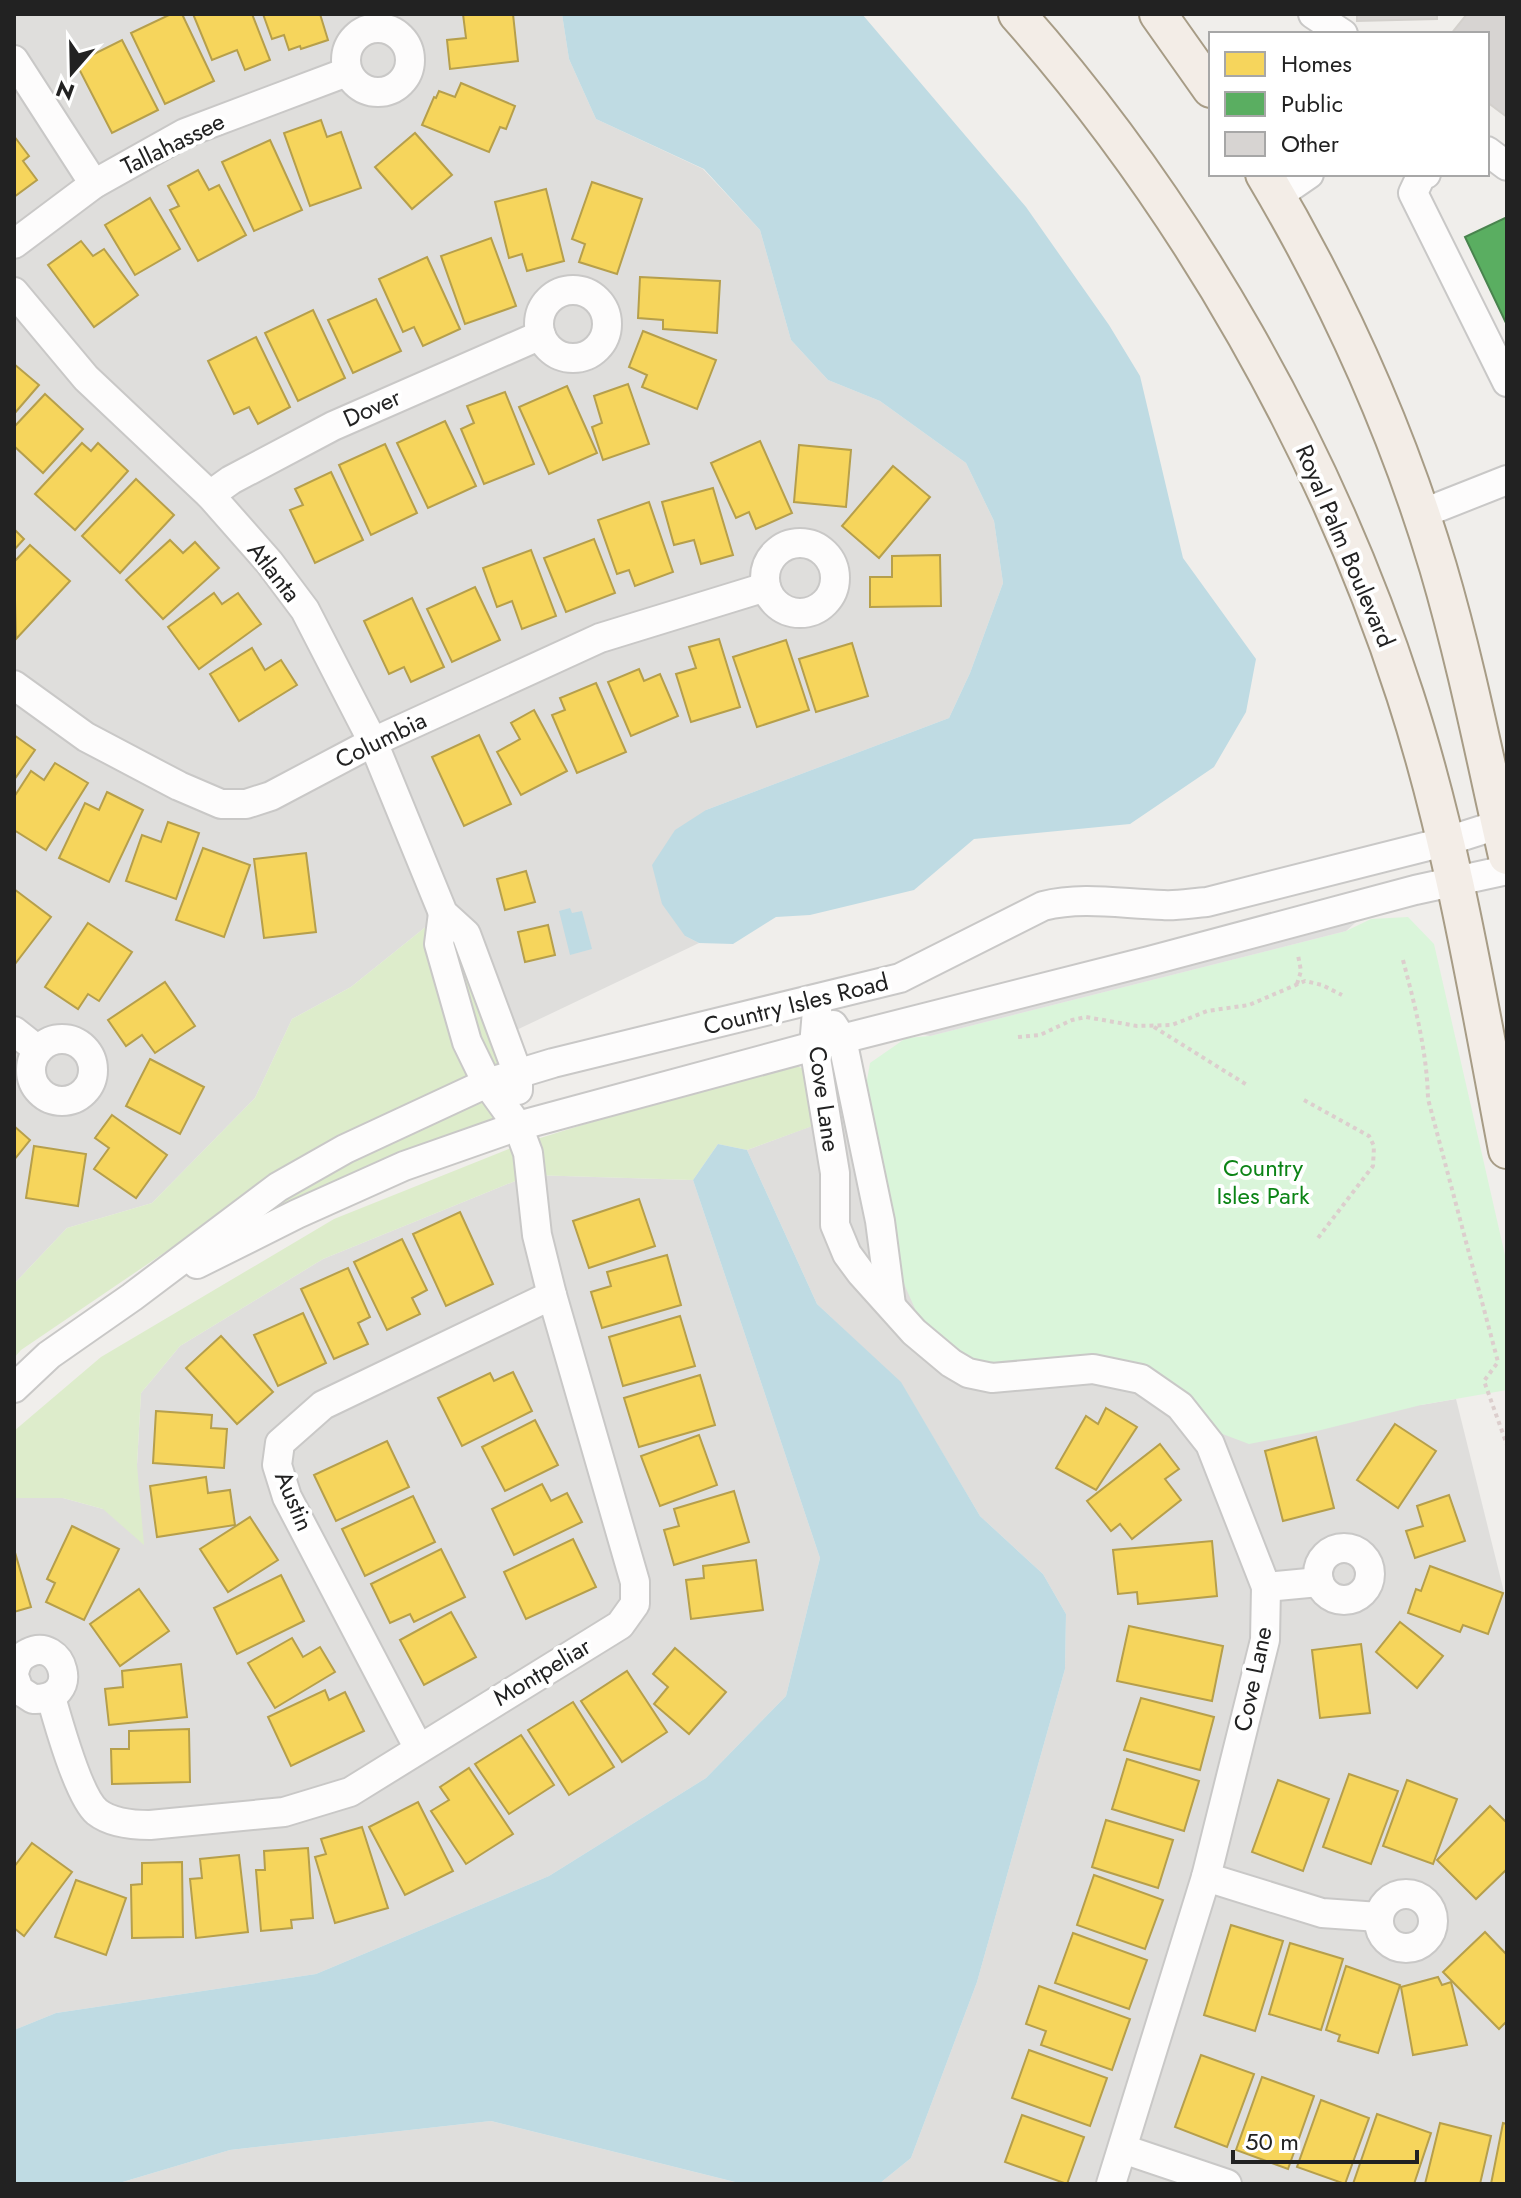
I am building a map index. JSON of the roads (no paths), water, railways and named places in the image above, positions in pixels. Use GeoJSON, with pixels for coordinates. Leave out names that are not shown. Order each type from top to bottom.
{"type":"FeatureCollection","features":[{"type":"Feature","properties":{"kind":"main road","name":"Royal Palm Boulevard"},"geometry":{"type":"LineString","coordinates":[[1017,14],[1090,103],[1141,172],[1236,322],[1318,476],[1383,632],[1419,741],[1463,921],[1507,1150]]}},
{"type":"Feature","properties":{"kind":"main road"},"geometry":{"type":"LineString","coordinates":[[1158,14],[1209,86]]}},
{"type":"Feature","properties":{"kind":"main road"},"geometry":{"type":"LineString","coordinates":[[1271,185],[1355,349],[1421,514],[1473,702],[1505,834]]}},
{"type":"Feature","properties":{"kind":"street"},"geometry":{"type":"LineString","coordinates":[[14,60],[94,184]]}},
{"type":"Feature","properties":{"kind":"street","name":"Tallahassee"},"geometry":{"type":"LineString","coordinates":[[14,244],[94,184],[185,133],[347,72]]}},
{"type":"Feature","properties":{"kind":"street"},"geometry":{"type":"LineString","coordinates":[[1271,185],[1302,176]]}},
{"type":"Feature","properties":{"kind":"street"},"geometry":{"type":"LineString","coordinates":[[1421,176],[1413,193],[1507,382]]}},
{"type":"Feature","properties":{"kind":"street","name":"Atlanta"},"geometry":{"type":"LineString","coordinates":[[14,292],[86,378],[210,495],[269,562],[305,610],[373,742],[443,913],[466,934],[518,1074],[518,1126]]}},
{"type":"Feature","properties":{"kind":"street","name":"Dover"},"geometry":{"type":"LineString","coordinates":[[210,495],[231,480],[333,426],[541,335]]}},
{"type":"Feature","properties":{"kind":"street"},"geometry":{"type":"LineString","coordinates":[[1421,514],[1507,480]]}},
{"type":"Feature","properties":{"kind":"street","name":"Columbia"},"geometry":{"type":"LineString","coordinates":[[14,685],[86,737],[179,786],[221,804],[246,804],[271,796],[373,742],[600,638],[766,587]]}},
{"type":"Feature","properties":{"kind":"street","name":"Country Isles Road"},"geometry":{"type":"LineString","coordinates":[[14,1388],[49,1355],[278,1187],[345,1149],[487,1083],[553,1063],[900,978],[1043,906],[1075,900],[1166,905],[1207,902],[1444,842],[1505,834]]}},
{"type":"Feature","properties":{"kind":"street","name":"Country Isles Road"},"geometry":{"type":"LineString","coordinates":[[132,1297],[297,1214],[404,1166],[518,1126],[814,1046],[1453,881],[1507,870]]}},
{"type":"Feature","properties":{"kind":"street","name":"Atlanta"},"geometry":{"type":"LineString","coordinates":[[443,913],[439,944],[467,1042],[487,1083],[518,1126]]}},
{"type":"Feature","properties":{"kind":"street","name":"Cove Lane"},"geometry":{"type":"LineString","coordinates":[[818,999],[842,1039],[880,1221],[891,1305]]}},
{"type":"Feature","properties":{"kind":"street","name":"Cove Lane"},"geometry":{"type":"LineString","coordinates":[[818,999],[814,1046],[835,1173],[835,1225],[847,1254],[861,1273],[923,1340],[968,1373],[992,1378],[1093,1369],[1141,1379],[1180,1406],[1210,1444],[1266,1587],[1265,1640],[1206,1877],[1111,2184]]}},
{"type":"Feature","properties":{"kind":"street"},"geometry":{"type":"LineString","coordinates":[[14,1031],[38,1050]]}},
{"type":"Feature","properties":{"kind":"street","name":"Montpeliar"},"geometry":{"type":"LineString","coordinates":[[51,1697],[91,1806],[106,1817],[133,1825],[284,1812],[350,1792],[418,1747],[620,1625],[635,1604],[635,1582],[552,1295],[537,1235],[528,1153],[518,1126]]}},
{"type":"Feature","properties":{"kind":"street","name":"Austin"},"geometry":{"type":"LineString","coordinates":[[418,1747],[287,1497],[277,1465],[280,1443],[323,1405],[552,1295]]}},
{"type":"Feature","properties":{"kind":"street"},"geometry":{"type":"LineString","coordinates":[[1266,1587],[1319,1582]]}},
{"type":"Feature","properties":{"kind":"street"},"geometry":{"type":"LineString","coordinates":[[42,1650],[61,1663],[64,1679],[57,1693],[51,1697],[42,1700],[26,1696],[19,1690],[14,1674],[20,1658],[27,1653],[42,1650]]}},
{"type":"Feature","properties":{"kind":"street"},"geometry":{"type":"LineString","coordinates":[[1206,1877],[1322,1913],[1379,1917]]}},
{"type":"Feature","properties":{"kind":"street"},"geometry":{"type":"LineString","coordinates":[[1123,2149],[1227,2184]]}},
{"type":"Feature","properties":{"kind":"water"},"geometry":{"type":"Polygon","coordinates":[[[562,14],[862,14],[1026,207],[1109,325],[1140,376],[1183,558],[1256,659],[1246,712],[1214,767],[1130,824],[974,839],[914,890],[810,915],[776,917],[733,944],[699,943],[685,936],[662,904],[652,865],[675,830],[706,810],[949,718],[970,673],[1003,583],[994,521],[966,463],[880,401],[828,380],[791,340],[760,230],[704,169],[596,119],[569,59],[562,14]]]}},
{"type":"Feature","properties":{"kind":"water"},"geometry":{"type":"Polygon","coordinates":[[[570,908],[572,913],[582,911],[592,949],[570,955],[559,911],[570,908]]]}},
{"type":"Feature","properties":{"kind":"water"},"geometry":{"type":"Polygon","coordinates":[[[718,1144],[747,1150],[817,1304],[901,1382],[980,1516],[1043,1574],[1066,1614],[1065,1669],[977,1982],[911,2158],[879,2184],[743,2184],[491,2121],[230,2150],[116,2184],[14,2184],[14,2030],[56,2013],[316,1974],[549,1876],[706,1778],[786,1696],[820,1558],[693,1180],[718,1144]]]}},
{"type":"Feature","properties":{"kind":"park label","name":"Country Isles Park"},"geometry":{"type":"Point","coordinates":[1263,1182]}}]}
